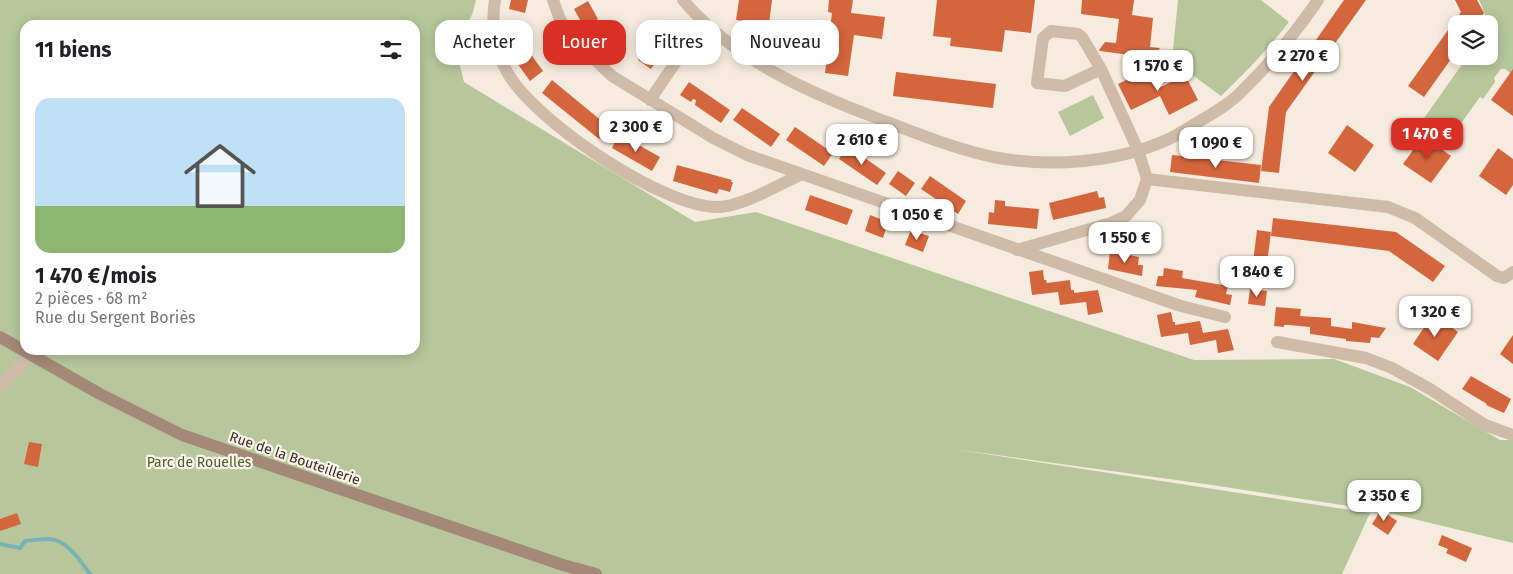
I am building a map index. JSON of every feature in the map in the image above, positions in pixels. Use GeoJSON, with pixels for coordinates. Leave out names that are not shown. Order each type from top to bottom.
{"type":"FeatureCollection","features":[{"type":"Feature","properties":{"kind":"street"},"geometry":{"type":"LineString","coordinates":[[495,0],[493,23],[497,47],[506,70],[518,89],[551,121],[608,163],[675,196],[699,205],[720,207],[738,203],[800,175]]}},
{"type":"Feature","properties":{"kind":"street"},"geometry":{"type":"LineString","coordinates":[[553,0],[567,33],[612,76],[713,138],[738,151],[800,175],[1181,306],[1225,317]]}},
{"type":"Feature","properties":{"kind":"street"},"geometry":{"type":"LineString","coordinates":[[684,0],[701,20]]}},
{"type":"Feature","properties":{"kind":"street"},"geometry":{"type":"LineString","coordinates":[[721,37],[765,68],[805,88],[860,112],[920,134],[982,154],[1028,161],[1071,162],[1116,156],[1171,138],[1225,105],[1237,96],[1272,60],[1313,2]]}},
{"type":"Feature","properties":{"kind":"street"},"geometry":{"type":"LineString","coordinates":[[1017,250],[1111,223],[1126,216],[1140,200],[1148,179],[1138,150],[1101,69],[1082,37],[1078,34],[1052,31],[1043,38],[1037,83],[1065,86],[1101,69]]}},
{"type":"Feature","properties":{"kind":"street"},"geometry":{"type":"LineString","coordinates":[[650,100],[674,65]]}},
{"type":"Feature","properties":{"kind":"street"},"geometry":{"type":"LineString","coordinates":[[1148,179],[1388,207],[1415,218],[1497,276],[1509,275]]}},
{"type":"Feature","properties":{"kind":"street","name":"Rue de la Bouteillerie"},"geometry":{"type":"LineString","coordinates":[[0,337],[20,349]]}},
{"type":"Feature","properties":{"kind":"street"},"geometry":{"type":"LineString","coordinates":[[1277,342],[1366,358],[1378,362],[1430,389],[1485,425],[1513,434]]}},
{"type":"Feature","properties":{"kind":"street"},"geometry":{"type":"LineString","coordinates":[[0,386],[31,355]]}},
{"type":"Feature","properties":{"kind":"street","name":"Rue de la Bouteillerie"},"geometry":{"type":"LineString","coordinates":[[31,355],[100,394],[182,436],[562,565],[596,574]]}},
{"type":"Feature","properties":{"kind":"green space","name":"Parc de Rouelles"},"geometry":{"type":"Polygon","coordinates":[[[0,0],[476,0],[469,20],[435,20],[435,65],[460,65],[464,82],[695,222],[756,212],[1194,360],[1334,359],[1410,387],[1500,440],[1513,440],[1513,543],[1381,511],[1212,485],[953,449],[1370,513],[1342,574],[0,574],[0,0]]]}},
{"type":"Feature","properties":{"kind":"green space"},"geometry":{"type":"Polygon","coordinates":[[[1178,0],[1261,0],[1289,22],[1273,42],[1221,96],[1172,60],[1178,0]]]}},
{"type":"Feature","properties":{"kind":"green space"},"geometry":{"type":"Polygon","coordinates":[[[1479,0],[1513,0],[1513,75],[1505,69],[1501,69],[1494,78],[1495,82],[1483,99],[1480,97],[1449,140],[1422,121],[1462,65],[1498,65],[1498,15],[1485,14],[1479,0]]]}},
{"type":"Feature","properties":{"kind":"green space"},"geometry":{"type":"Polygon","coordinates":[[[1093,95],[1104,118],[1070,136],[1058,112],[1093,95]]]}},
{"type":"Feature","properties":{"kind":"building"},"geometry":{"type":"Polygon","coordinates":[[[511,0],[528,0],[525,13],[509,9],[511,0]]]}},
{"type":"Feature","properties":{"kind":"building"},"geometry":{"type":"Polygon","coordinates":[[[739,0],[772,0],[770,20],[736,20],[739,0]]]}},
{"type":"Feature","properties":{"kind":"building"},"geometry":{"type":"Polygon","coordinates":[[[829,0],[853,0],[851,13],[885,17],[882,39],[854,35],[848,76],[825,73],[826,65],[839,65],[839,20],[831,20],[832,13],[828,12],[829,0]]]}},
{"type":"Feature","properties":{"kind":"building"},"geometry":{"type":"Polygon","coordinates":[[[937,0],[1035,0],[1031,33],[1005,30],[1002,52],[950,46],[951,38],[933,36],[937,0]]]}},
{"type":"Feature","properties":{"kind":"building"},"geometry":{"type":"Polygon","coordinates":[[[1082,0],[1134,0],[1132,15],[1153,18],[1150,47],[1160,48],[1152,58],[1100,51],[1105,42],[1116,43],[1119,19],[1081,14],[1082,0]]]}},
{"type":"Feature","properties":{"kind":"building"},"geometry":{"type":"Polygon","coordinates":[[[1344,0],[1366,0],[1286,112],[1279,173],[1261,171],[1269,107],[1344,0]]]}},
{"type":"Feature","properties":{"kind":"building"},"geometry":{"type":"Polygon","coordinates":[[[1455,0],[1477,0],[1484,13],[1483,15],[1459,15],[1461,12],[1455,0]]]}},
{"type":"Feature","properties":{"kind":"building"},"geometry":{"type":"Polygon","coordinates":[[[588,1],[598,19],[580,20],[574,9],[588,1]]]}},
{"type":"Feature","properties":{"kind":"building"},"geometry":{"type":"Polygon","coordinates":[[[1448,30],[1448,63],[1424,97],[1408,86],[1448,30]]]}},
{"type":"Feature","properties":{"kind":"building"},"geometry":{"type":"Polygon","coordinates":[[[533,57],[543,71],[530,81],[518,65],[533,65],[533,57]]]}},
{"type":"Feature","properties":{"kind":"building"},"geometry":{"type":"Polygon","coordinates":[[[645,65],[654,65],[651,69],[645,65]]]}},
{"type":"Feature","properties":{"kind":"building"},"geometry":{"type":"Polygon","coordinates":[[[1513,69],[1513,116],[1491,100],[1513,69]]]}},
{"type":"Feature","properties":{"kind":"building"},"geometry":{"type":"Polygon","coordinates":[[[1147,70],[1157,89],[1185,75],[1198,100],[1169,115],[1160,96],[1131,110],[1118,84],[1147,70]]]}},
{"type":"Feature","properties":{"kind":"building"},"geometry":{"type":"Polygon","coordinates":[[[896,72],[996,84],[993,108],[893,96],[896,72]]]}},
{"type":"Feature","properties":{"kind":"building"},"geometry":{"type":"Polygon","coordinates":[[[552,80],[609,127],[599,139],[542,93],[552,80]]]}},
{"type":"Feature","properties":{"kind":"building"},"geometry":{"type":"Polygon","coordinates":[[[689,82],[730,110],[721,123],[695,105],[696,100],[693,99],[691,102],[680,95],[689,82]]]}},
{"type":"Feature","properties":{"kind":"building"},"geometry":{"type":"Polygon","coordinates":[[[742,108],[780,134],[771,147],[733,120],[742,108]]]}},
{"type":"Feature","properties":{"kind":"building"},"geometry":{"type":"Polygon","coordinates":[[[1347,125],[1374,145],[1355,172],[1328,153],[1347,125]]]}},
{"type":"Feature","properties":{"kind":"building"},"geometry":{"type":"Polygon","coordinates":[[[795,127],[833,153],[824,166],[786,140],[795,127]]]}},
{"type":"Feature","properties":{"kind":"building"},"geometry":{"type":"Polygon","coordinates":[[[619,134],[660,157],[652,171],[612,148],[619,134]]]}},
{"type":"Feature","properties":{"kind":"building"},"geometry":{"type":"Polygon","coordinates":[[[1423,136],[1451,156],[1431,183],[1403,164],[1423,136]]]}},
{"type":"Feature","properties":{"kind":"building"},"geometry":{"type":"Polygon","coordinates":[[[848,146],[886,173],[877,185],[839,159],[848,146]]]}},
{"type":"Feature","properties":{"kind":"building"},"geometry":{"type":"Polygon","coordinates":[[[1498,148],[1513,159],[1513,185],[1506,195],[1479,176],[1498,148]]]}},
{"type":"Feature","properties":{"kind":"building"},"geometry":{"type":"Polygon","coordinates":[[[1172,155],[1261,165],[1259,183],[1170,172],[1172,155]]]}},
{"type":"Feature","properties":{"kind":"building"},"geometry":{"type":"Polygon","coordinates":[[[677,165],[732,180],[730,192],[719,189],[717,194],[673,181],[677,165]]]}},
{"type":"Feature","properties":{"kind":"building"},"geometry":{"type":"Polygon","coordinates":[[[898,171],[915,183],[906,196],[889,184],[898,171]]]}},
{"type":"Feature","properties":{"kind":"building"},"geometry":{"type":"Polygon","coordinates":[[[930,176],[966,201],[958,214],[921,189],[930,176]]]}},
{"type":"Feature","properties":{"kind":"building"},"geometry":{"type":"Polygon","coordinates":[[[1097,191],[1099,198],[1104,197],[1106,208],[1053,220],[1049,203],[1097,191]]]}},
{"type":"Feature","properties":{"kind":"building"},"geometry":{"type":"Polygon","coordinates":[[[810,195],[853,210],[847,225],[805,210],[810,195]]]}},
{"type":"Feature","properties":{"kind":"building"},"geometry":{"type":"Polygon","coordinates":[[[995,200],[1005,201],[1005,206],[1039,209],[1037,229],[988,224],[989,212],[994,213],[995,200]]]}},
{"type":"Feature","properties":{"kind":"building"},"geometry":{"type":"Polygon","coordinates":[[[870,215],[888,222],[883,238],[865,231],[870,215]]]}},
{"type":"Feature","properties":{"kind":"building"},"geometry":{"type":"Polygon","coordinates":[[[1273,218],[1396,232],[1445,266],[1433,282],[1389,251],[1271,236],[1273,218]]]}},
{"type":"Feature","properties":{"kind":"building"},"geometry":{"type":"Polygon","coordinates":[[[911,230],[929,236],[923,252],[905,245],[911,230]]]}},
{"type":"Feature","properties":{"kind":"building"},"geometry":{"type":"Polygon","coordinates":[[[1257,230],[1271,232],[1267,264],[1253,262],[1257,230]]]}},
{"type":"Feature","properties":{"kind":"building"},"geometry":{"type":"Polygon","coordinates":[[[1110,251],[1139,257],[1138,265],[1143,265],[1142,276],[1108,269],[1110,251]]]}},
{"type":"Feature","properties":{"kind":"building"},"geometry":{"type":"Polygon","coordinates":[[[1164,268],[1183,271],[1182,278],[1228,286],[1226,294],[1232,295],[1230,305],[1195,297],[1197,290],[1156,286],[1158,276],[1163,276],[1164,268]]]}},
{"type":"Feature","properties":{"kind":"building"},"geometry":{"type":"Polygon","coordinates":[[[1043,270],[1044,280],[1047,283],[1070,280],[1071,290],[1074,290],[1074,293],[1098,290],[1103,312],[1088,315],[1086,302],[1060,305],[1058,292],[1032,295],[1029,272],[1043,270]]]}},
{"type":"Feature","properties":{"kind":"building"},"geometry":{"type":"Polygon","coordinates":[[[1250,289],[1267,291],[1265,306],[1248,304],[1250,289]]]}},
{"type":"Feature","properties":{"kind":"building"},"geometry":{"type":"Polygon","coordinates":[[[1276,307],[1301,309],[1300,316],[1331,318],[1331,326],[1352,329],[1352,322],[1386,328],[1379,338],[1371,337],[1370,343],[1346,341],[1346,339],[1310,334],[1310,327],[1274,326],[1276,307]]]}},
{"type":"Feature","properties":{"kind":"building"},"geometry":{"type":"Polygon","coordinates":[[[1171,312],[1175,325],[1200,321],[1203,333],[1228,329],[1234,350],[1218,353],[1216,340],[1190,345],[1188,333],[1161,337],[1157,315],[1171,312]]]}},
{"type":"Feature","properties":{"kind":"building"},"geometry":{"type":"Polygon","coordinates":[[[1433,314],[1458,332],[1438,361],[1413,344],[1433,314]]]}},
{"type":"Feature","properties":{"kind":"building"},"geometry":{"type":"Polygon","coordinates":[[[1513,335],[1513,364],[1500,354],[1513,335]]]}},
{"type":"Feature","properties":{"kind":"building"},"geometry":{"type":"Polygon","coordinates":[[[1471,376],[1511,399],[1504,413],[1486,405],[1462,389],[1471,376]]]}},
{"type":"Feature","properties":{"kind":"building"},"geometry":{"type":"Polygon","coordinates":[[[29,442],[42,444],[38,467],[24,464],[29,442]]]}},
{"type":"Feature","properties":{"kind":"building"},"geometry":{"type":"Polygon","coordinates":[[[1381,510],[1397,521],[1388,535],[1372,524],[1381,510]]]}},
{"type":"Feature","properties":{"kind":"building"},"geometry":{"type":"Polygon","coordinates":[[[17,513],[21,524],[0,531],[0,519],[17,513]]]}},
{"type":"Feature","properties":{"kind":"building"},"geometry":{"type":"Polygon","coordinates":[[[1442,535],[1472,548],[1466,562],[1446,553],[1448,549],[1438,545],[1442,535]]]}},
{"type":"Feature","properties":{"kind":"waterway"},"geometry":{"type":"LineString","coordinates":[[0,544],[20,548],[25,541],[56,540],[68,547],[90,574]]}}]}
